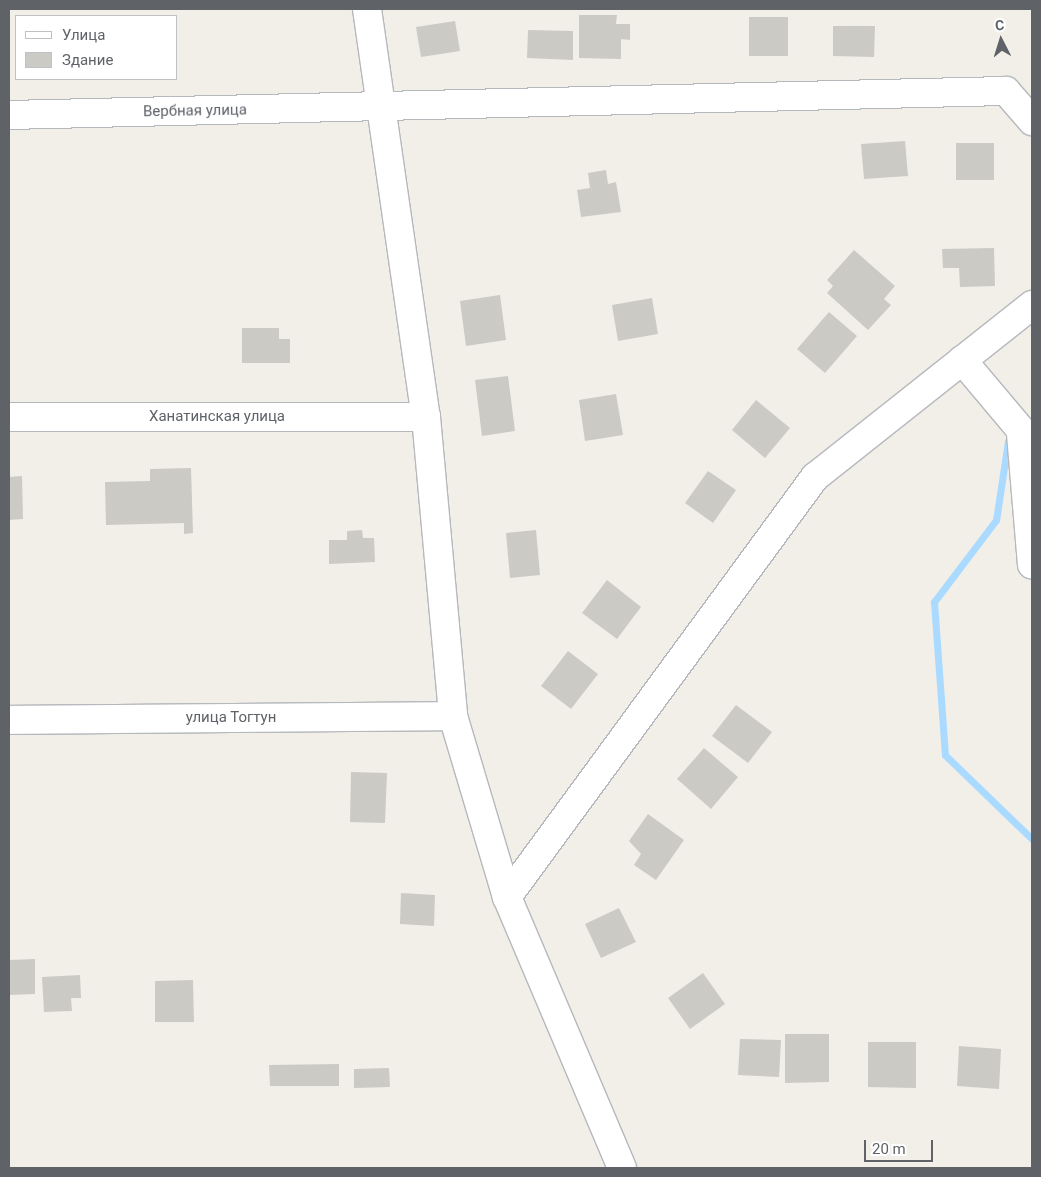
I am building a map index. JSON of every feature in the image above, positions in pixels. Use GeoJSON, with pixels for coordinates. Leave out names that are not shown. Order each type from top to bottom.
{"type":"FeatureCollection","features":[{"type":"Feature","properties":{"kind":"street"},"geometry":{"type":"LineString","coordinates":[[367,9],[426,417],[454,716],[507,898],[622,1168]]}},
{"type":"Feature","properties":{"kind":"street","name":"Вербная улица"},"geometry":{"type":"LineString","coordinates":[[9,115],[1006,91],[1032,121]]}},
{"type":"Feature","properties":{"kind":"street"},"geometry":{"type":"LineString","coordinates":[[507,898],[814,477],[1032,305]]}},
{"type":"Feature","properties":{"kind":"street"},"geometry":{"type":"LineString","coordinates":[[962,360],[1027,439],[1032,565]]}},
{"type":"Feature","properties":{"kind":"street","name":"Ханатинская улица"},"geometry":{"type":"LineString","coordinates":[[9,417],[426,417]]}},
{"type":"Feature","properties":{"kind":"street","name":"улица Тогтун"},"geometry":{"type":"LineString","coordinates":[[9,720],[454,716]]}},
{"type":"Feature","properties":{"kind":"building"},"geometry":{"type":"Polygon","coordinates":[[[579,15],[617,15],[616,24],[630,24],[630,40],[621,39],[621,59],[579,58],[579,15]]]}},
{"type":"Feature","properties":{"kind":"building"},"geometry":{"type":"Polygon","coordinates":[[[749,17],[788,17],[788,56],[749,56],[749,17]]]}},
{"type":"Feature","properties":{"kind":"building"},"geometry":{"type":"Polygon","coordinates":[[[455,21],[460,51],[421,57],[416,27],[455,21]]]}},
{"type":"Feature","properties":{"kind":"building"},"geometry":{"type":"Polygon","coordinates":[[[833,26],[875,26],[874,57],[833,56],[833,26]]]}},
{"type":"Feature","properties":{"kind":"building"},"geometry":{"type":"Polygon","coordinates":[[[528,30],[573,31],[573,60],[527,58],[528,30]]]}},
{"type":"Feature","properties":{"kind":"building"},"geometry":{"type":"Polygon","coordinates":[[[905,141],[908,176],[864,179],[861,144],[905,141]]]}},
{"type":"Feature","properties":{"kind":"building"},"geometry":{"type":"Polygon","coordinates":[[[956,143],[994,143],[994,180],[956,180],[956,143]]]}},
{"type":"Feature","properties":{"kind":"building"},"geometry":{"type":"Polygon","coordinates":[[[606,170],[608,184],[616,182],[621,212],[581,217],[577,190],[590,188],[588,173],[606,170]]]}},
{"type":"Feature","properties":{"kind":"building"},"geometry":{"type":"Polygon","coordinates":[[[994,248],[995,286],[960,287],[959,268],[943,268],[942,249],[994,248]]]}},
{"type":"Feature","properties":{"kind":"building"},"geometry":{"type":"Polygon","coordinates":[[[854,250],[895,286],[884,299],[891,305],[868,330],[827,293],[833,286],[827,280],[854,250]]]}},
{"type":"Feature","properties":{"kind":"building"},"geometry":{"type":"Polygon","coordinates":[[[500,295],[506,340],[466,346],[460,301],[500,295]]]}},
{"type":"Feature","properties":{"kind":"building"},"geometry":{"type":"Polygon","coordinates":[[[652,298],[658,334],[618,341],[612,305],[652,298]]]}},
{"type":"Feature","properties":{"kind":"building"},"geometry":{"type":"Polygon","coordinates":[[[829,312],[857,336],[825,373],[797,349],[829,312]]]}},
{"type":"Feature","properties":{"kind":"building"},"geometry":{"type":"Polygon","coordinates":[[[242,328],[279,328],[279,339],[290,339],[290,363],[242,363],[242,328]]]}},
{"type":"Feature","properties":{"kind":"building"},"geometry":{"type":"Polygon","coordinates":[[[508,376],[515,431],[482,436],[475,380],[508,376]]]}},
{"type":"Feature","properties":{"kind":"building"},"geometry":{"type":"Polygon","coordinates":[[[616,394],[623,435],[585,441],[579,400],[616,394]]]}},
{"type":"Feature","properties":{"kind":"building"},"geometry":{"type":"Polygon","coordinates":[[[756,400],[790,428],[765,458],[732,430],[756,400]]]}},
{"type":"Feature","properties":{"kind":"building"},"geometry":{"type":"Polygon","coordinates":[[[191,468],[193,533],[184,534],[184,523],[106,525],[105,482],[150,481],[150,469],[191,468]]]}},
{"type":"Feature","properties":{"kind":"building"},"geometry":{"type":"Polygon","coordinates":[[[708,471],[736,490],[713,523],[685,503],[708,471]]]}},
{"type":"Feature","properties":{"kind":"building"},"geometry":{"type":"Polygon","coordinates":[[[22,476],[23,519],[9,520],[9,477],[22,476]]]}},
{"type":"Feature","properties":{"kind":"building"},"geometry":{"type":"Polygon","coordinates":[[[362,530],[363,538],[374,538],[375,562],[329,564],[329,540],[347,540],[347,531],[362,530]]]}},
{"type":"Feature","properties":{"kind":"building"},"geometry":{"type":"Polygon","coordinates":[[[536,530],[540,575],[510,578],[506,533],[536,530]]]}},
{"type":"Feature","properties":{"kind":"building"},"geometry":{"type":"Polygon","coordinates":[[[607,580],[641,607],[617,639],[582,613],[607,580]]]}},
{"type":"Feature","properties":{"kind":"building"},"geometry":{"type":"Polygon","coordinates":[[[568,651],[598,674],[571,709],[541,686],[568,651]]]}},
{"type":"Feature","properties":{"kind":"building"},"geometry":{"type":"Polygon","coordinates":[[[736,705],[772,732],[748,763],[712,736],[736,705]]]}},
{"type":"Feature","properties":{"kind":"building"},"geometry":{"type":"Polygon","coordinates":[[[704,748],[738,777],[711,809],[677,779],[704,748]]]}},
{"type":"Feature","properties":{"kind":"building"},"geometry":{"type":"Polygon","coordinates":[[[351,772],[387,773],[385,823],[350,822],[351,772]]]}},
{"type":"Feature","properties":{"kind":"building"},"geometry":{"type":"Polygon","coordinates":[[[648,814],[684,840],[656,880],[634,865],[641,854],[629,841],[648,814]]]}},
{"type":"Feature","properties":{"kind":"building"},"geometry":{"type":"Polygon","coordinates":[[[401,893],[435,895],[434,926],[400,924],[401,893]]]}},
{"type":"Feature","properties":{"kind":"building"},"geometry":{"type":"Polygon","coordinates":[[[619,908],[636,942],[601,958],[585,924],[619,908]]]}},
{"type":"Feature","properties":{"kind":"building"},"geometry":{"type":"Polygon","coordinates":[[[35,959],[35,994],[9,995],[9,960],[35,959]]]}},
{"type":"Feature","properties":{"kind":"building"},"geometry":{"type":"Polygon","coordinates":[[[703,973],[725,1004],[690,1029],[668,998],[703,973]]]}},
{"type":"Feature","properties":{"kind":"building"},"geometry":{"type":"Polygon","coordinates":[[[80,975],[81,998],[71,998],[72,1011],[44,1012],[42,977],[80,975]]]}},
{"type":"Feature","properties":{"kind":"building"},"geometry":{"type":"Polygon","coordinates":[[[193,980],[194,1022],[155,1022],[155,981],[193,980]]]}},
{"type":"Feature","properties":{"kind":"building"},"geometry":{"type":"Polygon","coordinates":[[[785,1034],[829,1034],[829,1082],[785,1083],[785,1034]]]}},
{"type":"Feature","properties":{"kind":"building"},"geometry":{"type":"Polygon","coordinates":[[[740,1039],[781,1040],[779,1077],[738,1075],[740,1039]]]}},
{"type":"Feature","properties":{"kind":"building"},"geometry":{"type":"Polygon","coordinates":[[[868,1042],[916,1042],[916,1088],[868,1087],[868,1042]]]}},
{"type":"Feature","properties":{"kind":"building"},"geometry":{"type":"Polygon","coordinates":[[[959,1046],[1001,1049],[999,1089],[957,1086],[959,1046]]]}},
{"type":"Feature","properties":{"kind":"building"},"geometry":{"type":"Polygon","coordinates":[[[339,1064],[339,1086],[270,1086],[269,1065],[339,1064]]]}},
{"type":"Feature","properties":{"kind":"building"},"geometry":{"type":"Polygon","coordinates":[[[389,1068],[390,1087],[354,1088],[354,1069],[389,1068]]]}},
{"type":"Feature","properties":{"kind":"waterway"},"geometry":{"type":"LineString","coordinates":[[1008,441],[996,520],[934,602],[945,755],[1032,839]]}}]}
